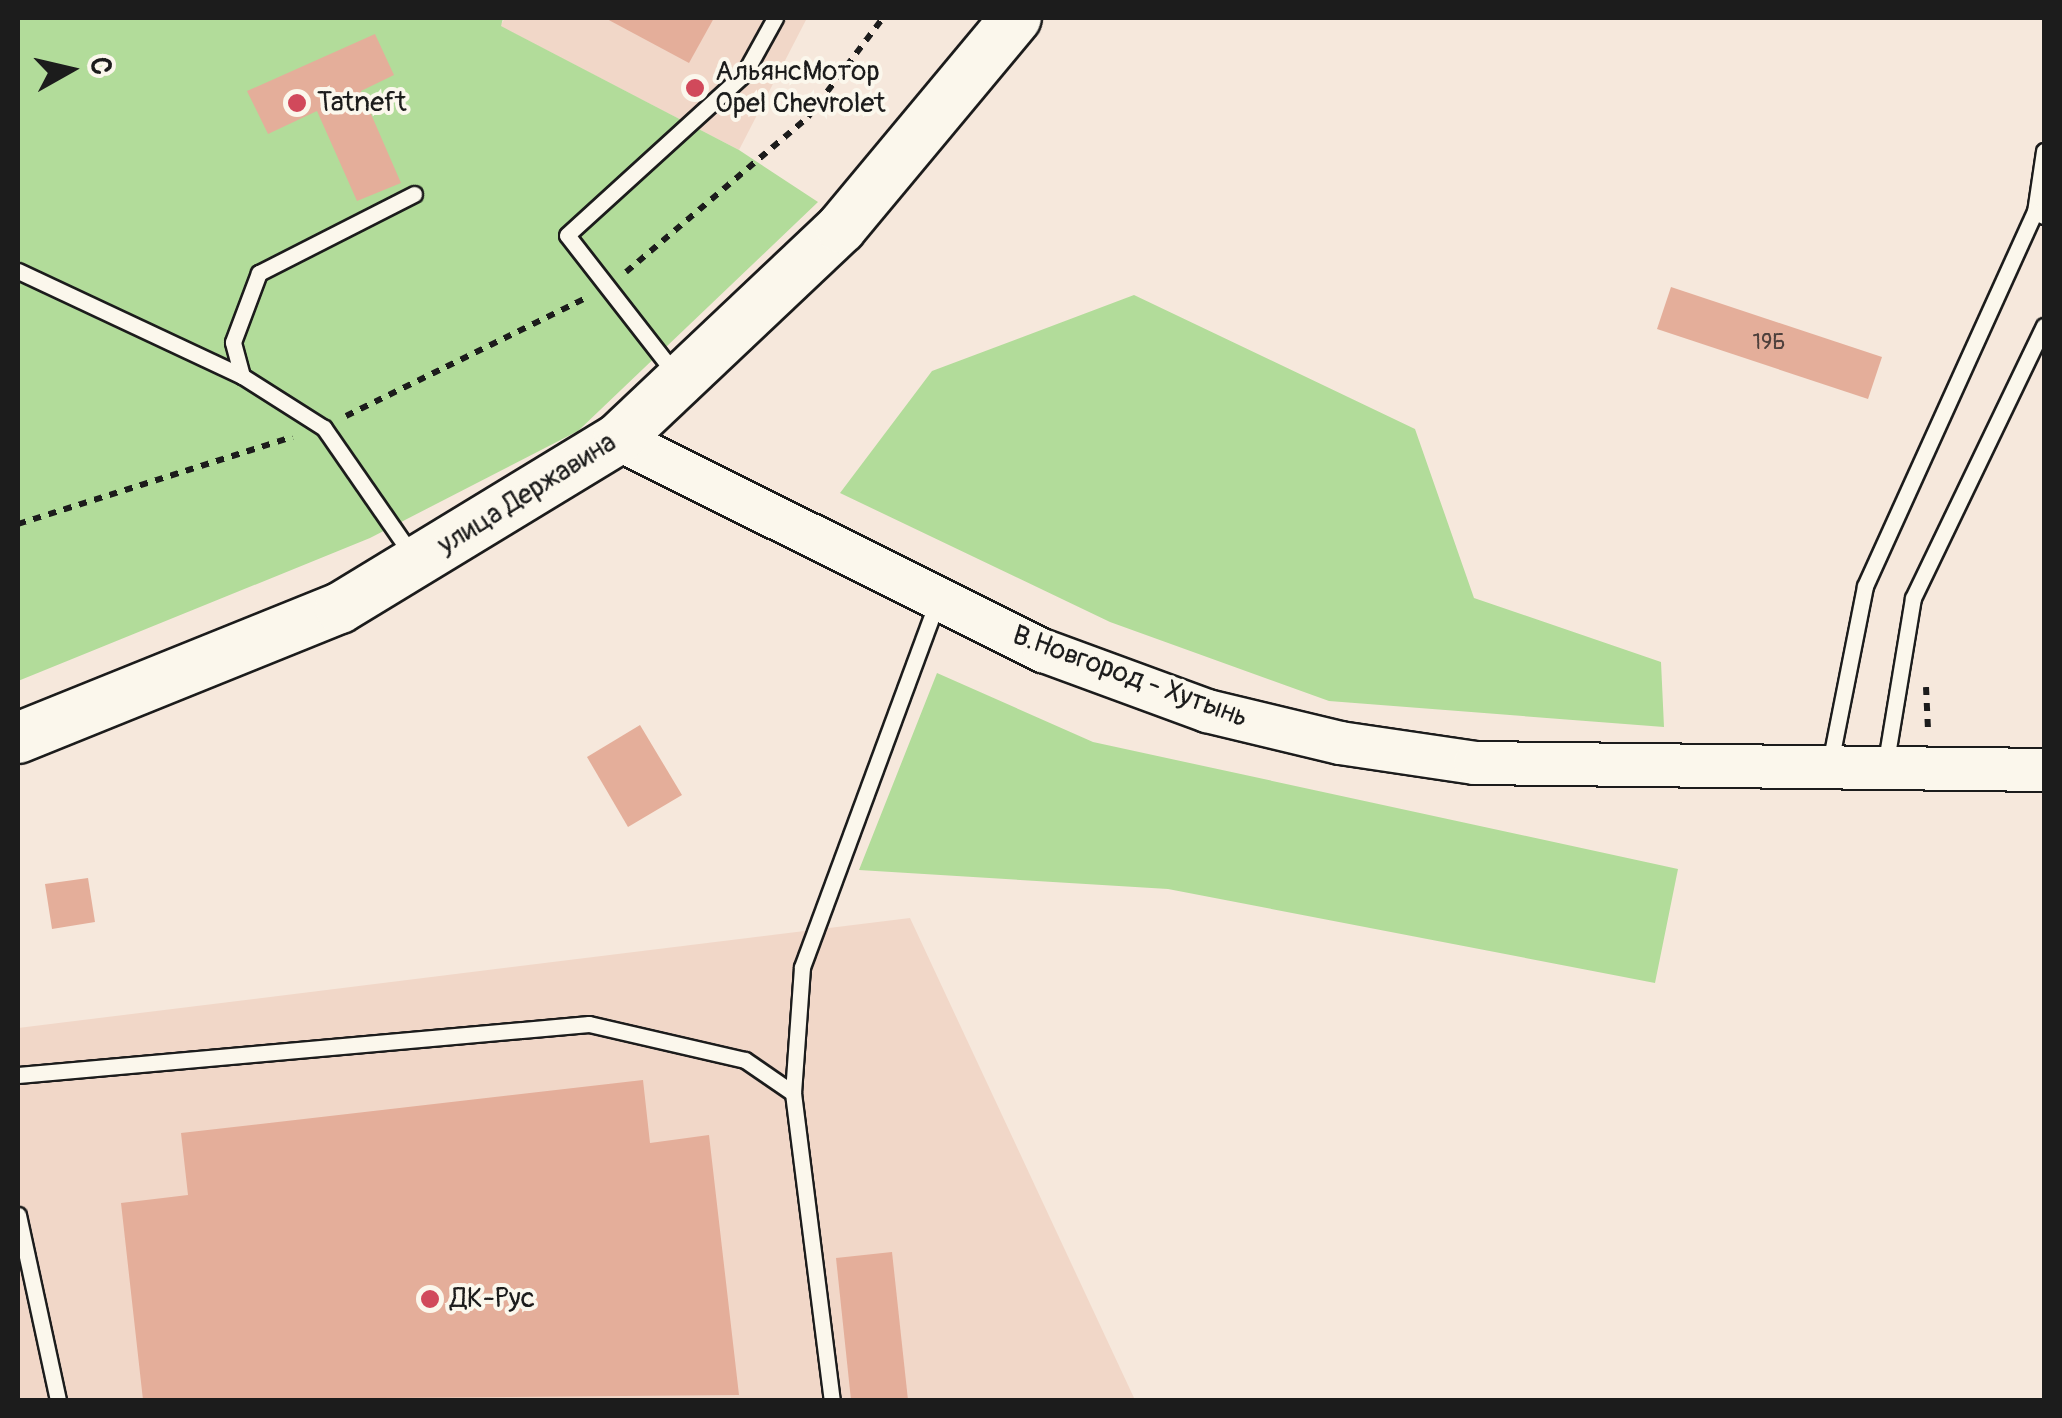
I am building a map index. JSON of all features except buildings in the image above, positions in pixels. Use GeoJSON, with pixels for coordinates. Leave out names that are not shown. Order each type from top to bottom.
{"type":"FeatureCollection","features":[{"type":"Feature","properties":{"kind":"main road","name":"улица Державина"},"geometry":{"type":"LineString","coordinates":[[18,738],[340,608],[618,439],[841,228],[1016,18]]}},
{"type":"Feature","properties":{"kind":"street","name":"В.Новгород - Хутынь"},"geometry":{"type":"LineString","coordinates":[[618,439],[936,603],[1207,711],[1340,743],[1475,762],[1829,772],[2044,770]]}},
{"type":"Feature","properties":{"kind":"lane"},"geometry":{"type":"LineString","coordinates":[[681,382],[567,234],[744,74],[775,18]]}},
{"type":"Feature","properties":{"kind":"lane"},"geometry":{"type":"LineString","coordinates":[[1829,772],[1865,586],[2040,214],[2044,152]]}},
{"type":"Feature","properties":{"kind":"lane"},"geometry":{"type":"LineString","coordinates":[[242,376],[233,342],[259,273],[414,194]]}},
{"type":"Feature","properties":{"kind":"lane"},"geometry":{"type":"LineString","coordinates":[[18,271],[242,376],[324,428],[417,562]]}},
{"type":"Feature","properties":{"kind":"lane"},"geometry":{"type":"LineString","coordinates":[[1885,771],[1913,598],[2044,326]]}},
{"type":"Feature","properties":{"kind":"lane"},"geometry":{"type":"LineString","coordinates":[[832,1400],[794,1094],[802,967],[936,603]]}},
{"type":"Feature","properties":{"kind":"lane"},"geometry":{"type":"LineString","coordinates":[[18,1075],[588,1024],[689,1040],[746,1060],[794,1094]]}},
{"type":"Feature","properties":{"kind":"lane"},"geometry":{"type":"LineString","coordinates":[[18,1215],[58,1400]]}},
{"type":"Feature","properties":{"kind":"path"},"geometry":{"type":"LineString","coordinates":[[18,524],[324,428],[607,288],[808,117],[883,18]]}},
{"type":"Feature","properties":{"kind":"shaded area","name":"АльянсМотор Opel Chevrolet"},"geometry":{"type":"Polygon","coordinates":[[[505,18],[807,18],[739,150],[500,26],[505,18]]]}},
{"type":"Feature","properties":{"kind":"shaded area"},"geometry":{"type":"Polygon","coordinates":[[[910,918],[1135,1400],[18,1400],[18,1028],[910,918]]]}},
{"type":"Feature","properties":{"kind":"green space"},"geometry":{"type":"Polygon","coordinates":[[[18,18],[503,18],[501,26],[739,150],[818,202],[578,431],[370,538],[18,681],[18,18]]]}},
{"type":"Feature","properties":{"kind":"green space"},"geometry":{"type":"Polygon","coordinates":[[[1134,295],[1415,429],[1474,598],[1661,662],[1664,727],[1329,701],[1110,622],[840,493],[932,371],[1134,295]]]}},
{"type":"Feature","properties":{"kind":"green space"},"geometry":{"type":"Polygon","coordinates":[[[937,673],[1093,742],[1678,869],[1655,983],[1168,889],[859,870],[937,673]]]}},
{"type":"Feature","properties":{"kind":"place","name":"АльянсМотор Opel Chevrolet"},"geometry":{"type":"Point","coordinates":[695,88]}},
{"type":"Feature","properties":{"kind":"place","name":"Tatneft"},"geometry":{"type":"Point","coordinates":[297,103]}},
{"type":"Feature","properties":{"kind":"place","name":"ДК-Рус"},"geometry":{"type":"Point","coordinates":[430,1299]}}]}
